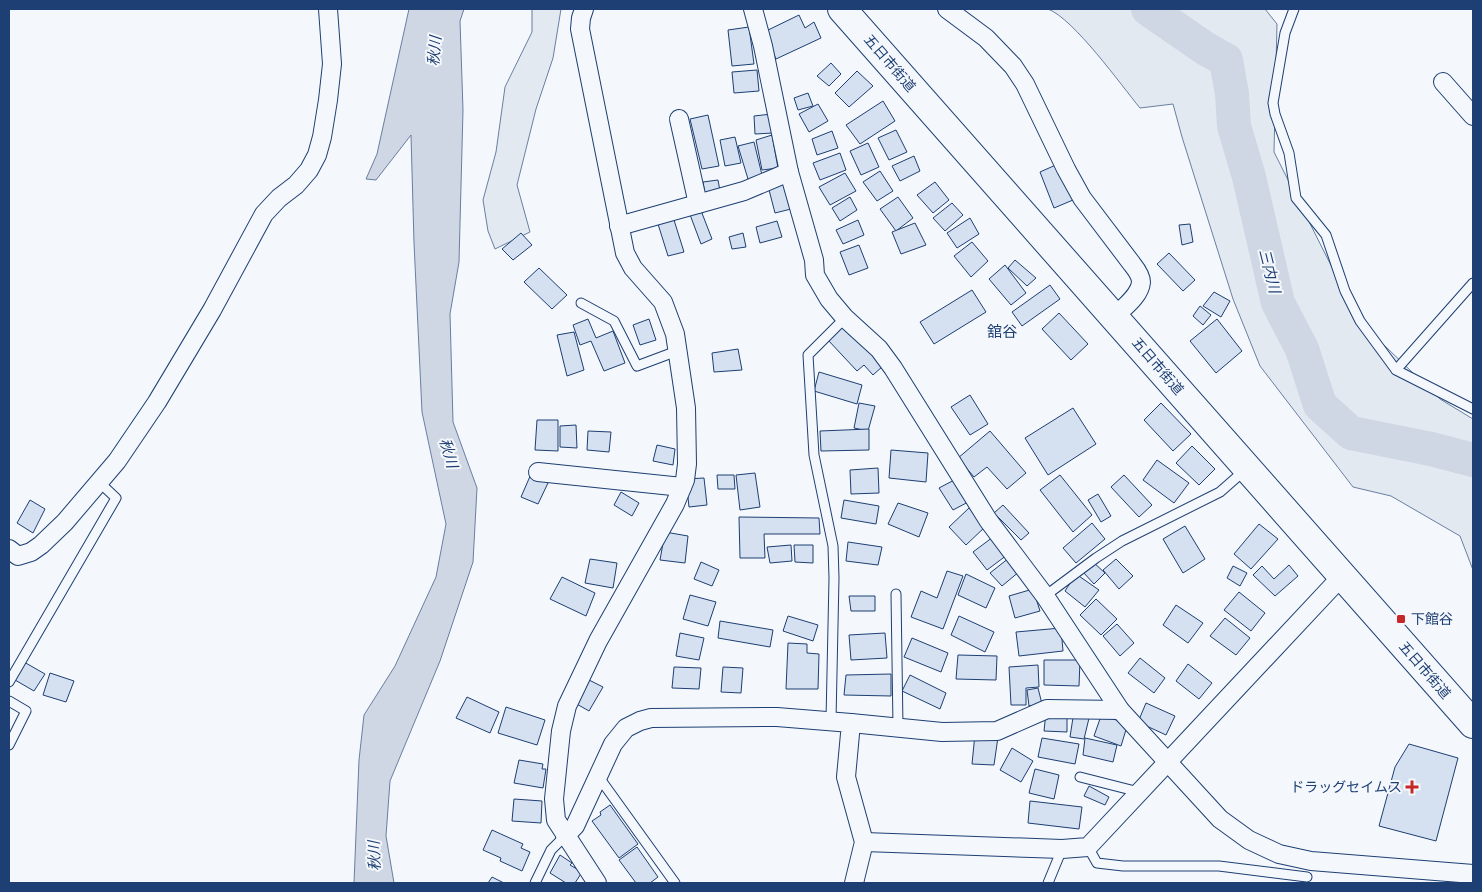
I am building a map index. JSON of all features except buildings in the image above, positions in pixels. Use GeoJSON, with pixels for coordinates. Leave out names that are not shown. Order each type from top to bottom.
{"type":"FeatureCollection","features":[{"type":"Feature","properties":{"kind":"main road","name":"五日市街道"},"geometry":{"type":"LineString","coordinates":[[842,9],[1473,724]]}},
{"type":"Feature","properties":{"kind":"street"},"geometry":{"type":"LineString","coordinates":[[9,549],[18,556],[31,552],[41,545],[65,522],[117,461],[157,402],[212,310],[264,214],[279,198],[296,186],[317,155],[325,126],[331,70],[332,50],[328,9]]}},
{"type":"Feature","properties":{"kind":"street"},"geometry":{"type":"LineString","coordinates":[[584,9],[580,29],[625,253],[633,268],[663,302],[675,334],[686,408],[687,464],[685,480],[676,504],[598,641],[568,706],[561,731],[554,799],[556,820],[597,883]]}},
{"type":"Feature","properties":{"kind":"street"},"geometry":{"type":"LineString","coordinates":[[753,9],[763,46],[789,172],[814,260],[814,275],[829,299],[845,318],[879,348],[884,355],[988,520],[1045,596],[1120,710],[1220,819],[1249,840],[1279,854],[1308,874],[1473,874]]}},
{"type":"Feature","properties":{"kind":"street"},"geometry":{"type":"LineString","coordinates":[[947,9],[986,38],[1013,66],[1025,84],[1082,198],[1139,276],[1140,284],[1137,292],[1114,317]]}},
{"type":"Feature","properties":{"kind":"street"},"geometry":{"type":"LineString","coordinates":[[1443,82],[1473,116]]}},
{"type":"Feature","properties":{"kind":"street"},"geometry":{"type":"LineString","coordinates":[[679,119],[698,204]]}},
{"type":"Feature","properties":{"kind":"street"},"geometry":{"type":"LineString","coordinates":[[619,226],[744,191],[789,172]]}},
{"type":"Feature","properties":{"kind":"street"},"geometry":{"type":"LineString","coordinates":[[538,472],[682,487]]}},
{"type":"Feature","properties":{"kind":"street"},"geometry":{"type":"LineString","coordinates":[[864,842],[1062,849],[1088,847],[1342,576]]}},
{"type":"Feature","properties":{"kind":"street"},"geometry":{"type":"LineString","coordinates":[[565,836],[575,826],[613,744],[626,728],[651,718],[777,717],[831,720],[942,732],[997,731],[1047,709],[1120,710]]}},
{"type":"Feature","properties":{"kind":"street"},"geometry":{"type":"LineString","coordinates":[[851,723],[846,777],[864,842],[854,883]]}},
{"type":"Feature","properties":{"kind":"lane"},"geometry":{"type":"LineString","coordinates":[[1294,9],[1285,33],[1278,67],[1274,103],[1275,114],[1289,153],[1296,198],[1326,235],[1345,290],[1356,314],[1396,370],[1473,409]]}},
{"type":"Feature","properties":{"kind":"lane"},"geometry":{"type":"LineString","coordinates":[[1396,370],[1473,283]]}},
{"type":"Feature","properties":{"kind":"lane"},"geometry":{"type":"LineString","coordinates":[[581,303],[614,321],[637,366],[677,351]]}},
{"type":"Feature","properties":{"kind":"lane"},"geometry":{"type":"LineString","coordinates":[[831,720],[833,546],[814,455],[808,355],[845,318]]}},
{"type":"Feature","properties":{"kind":"lane"},"geometry":{"type":"LineString","coordinates":[[1045,596],[1122,541],[1220,492],[1247,468]]}},
{"type":"Feature","properties":{"kind":"lane"},"geometry":{"type":"LineString","coordinates":[[9,682],[116,498],[99,482]]}},
{"type":"Feature","properties":{"kind":"lane"},"geometry":{"type":"LineString","coordinates":[[896,594],[898,727]]}},
{"type":"Feature","properties":{"kind":"lane"},"geometry":{"type":"LineString","coordinates":[[9,701],[26,711],[9,745]]}},
{"type":"Feature","properties":{"kind":"lane"},"geometry":{"type":"LineString","coordinates":[[598,776],[675,883]]}},
{"type":"Feature","properties":{"kind":"lane"},"geometry":{"type":"LineString","coordinates":[[1080,777],[1139,792]]}},
{"type":"Feature","properties":{"kind":"lane"},"geometry":{"type":"LineString","coordinates":[[535,883],[552,850],[565,836]]}},
{"type":"Feature","properties":{"kind":"lane"},"geometry":{"type":"LineString","coordinates":[[1088,847],[1097,863],[1122,866],[1219,866],[1308,874]]}},
{"type":"Feature","properties":{"kind":"lane"},"geometry":{"type":"LineString","coordinates":[[1048,883],[1062,849]]}},
{"type":"Feature","properties":{"kind":"shaded area"},"geometry":{"type":"Polygon","coordinates":[[[532,9],[561,9],[553,58],[536,109],[517,185],[530,232],[495,249],[488,231],[483,200],[496,152],[505,87],[532,32],[532,9]]]}},
{"type":"Feature","properties":{"kind":"shaded area"},"geometry":{"type":"Polygon","coordinates":[[[1048,9],[1265,9],[1277,24],[1274,152],[1359,321],[1440,399],[1473,419],[1473,570],[1460,536],[1391,496],[1353,487],[1260,366],[1233,299],[1173,104],[1140,108],[1071,25],[1048,9]]]}},
{"type":"Feature","properties":{"kind":"water","name":"秋川"},"geometry":{"type":"Polygon","coordinates":[[[409,9],[464,9],[460,21],[463,110],[459,262],[450,314],[453,422],[477,488],[473,562],[440,661],[390,781],[386,836],[394,883],[354,883],[359,760],[364,715],[395,666],[436,577],[446,524],[422,412],[411,135],[376,180],[366,179],[377,154],[409,9]]]}},
{"type":"Feature","properties":{"kind":"waterway","name":"三内川"},"geometry":{"type":"LineString","coordinates":[[1148,9],[1206,49],[1226,60],[1232,94],[1234,126],[1249,177],[1278,303],[1302,349],[1320,405],[1351,433],[1431,449],[1473,460]]}},
{"type":"Feature","properties":{"kind":"place","name":"下館谷"},"geometry":{"type":"Point","coordinates":[1401,619]}},
{"type":"Feature","properties":{"kind":"place","name":"ドラッグセイムス"},"geometry":{"type":"Point","coordinates":[1412,787]}},
{"type":"Feature","properties":{"kind":"district","name":"舘谷"},"geometry":{"type":"Point","coordinates":[1002,331]}}]}
